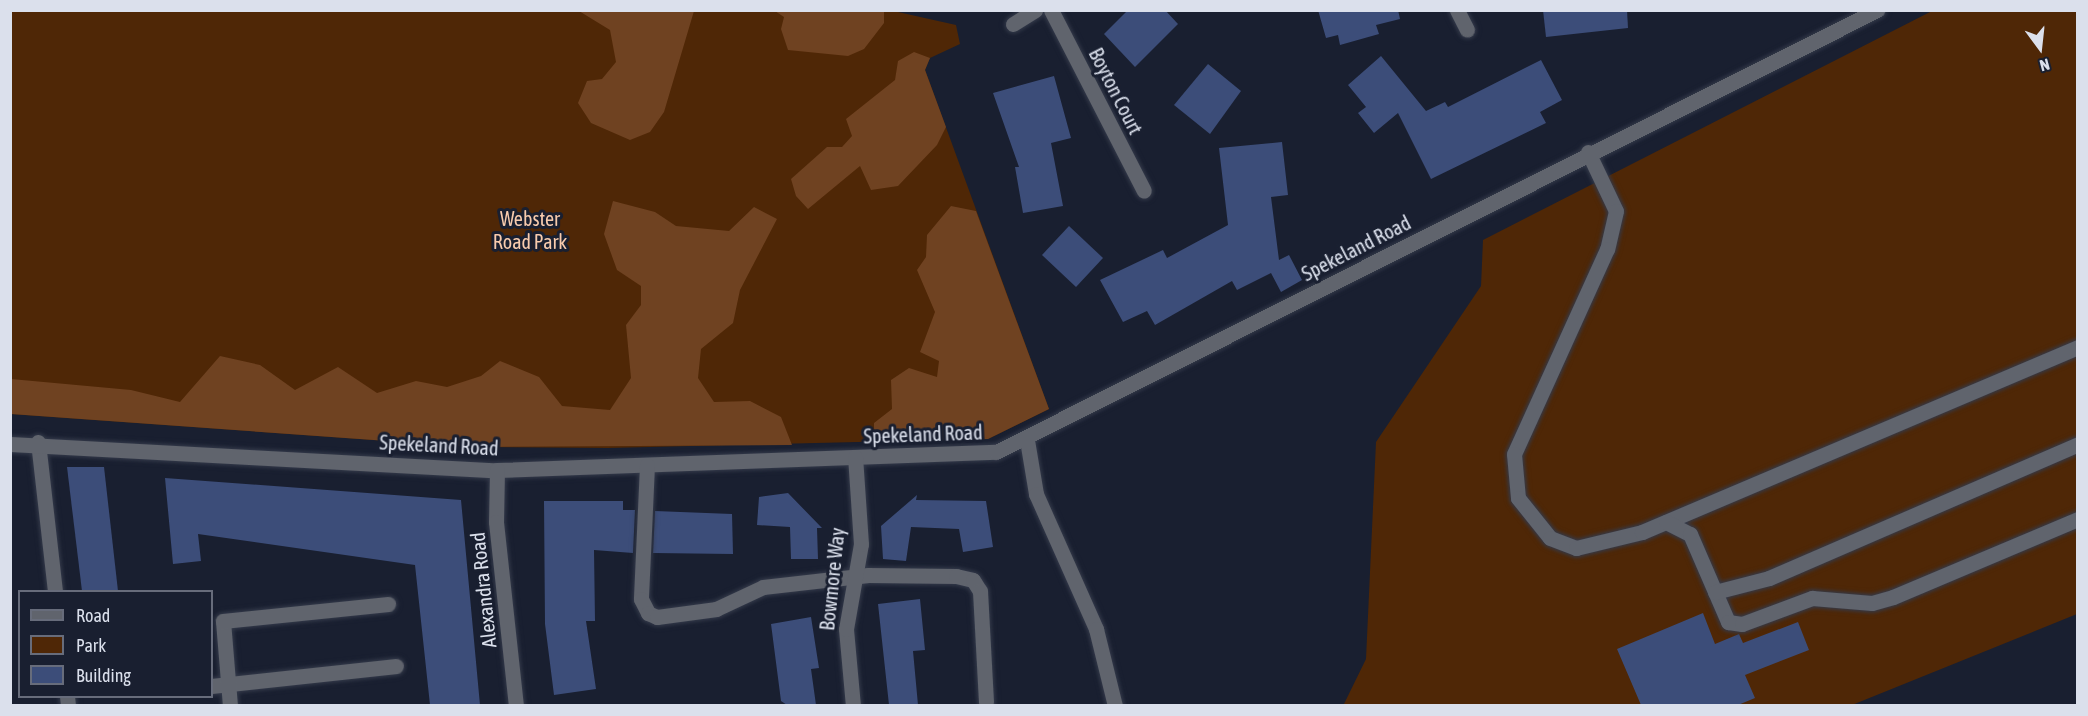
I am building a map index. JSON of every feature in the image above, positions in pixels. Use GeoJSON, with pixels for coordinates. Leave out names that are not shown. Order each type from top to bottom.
{"type":"FeatureCollection","features":[{"type":"Feature","properties":{"kind":"street"},"geometry":{"type":"LineString","coordinates":[[1013,24],[1035,10]]}},
{"type":"Feature","properties":{"kind":"street","name":"Boyton Court"},"geometry":{"type":"LineString","coordinates":[[1051,10],[1144,191]]}},
{"type":"Feature","properties":{"kind":"street"},"geometry":{"type":"LineString","coordinates":[[1457,10],[1467,30]]}},
{"type":"Feature","properties":{"kind":"street","name":"Spekeland Road"},"geometry":{"type":"LineString","coordinates":[[10,444],[38,442],[497,470],[996,452],[1027,440],[1588,152],[1877,10]]}},
{"type":"Feature","properties":{"kind":"street"},"geometry":{"type":"LineString","coordinates":[[1588,152],[1616,211],[1607,249],[1514,454],[1518,498],[1550,538],[1576,548],[1666,522],[2078,346]]}},
{"type":"Feature","properties":{"kind":"street"},"geometry":{"type":"LineString","coordinates":[[1027,440],[1036,494],[1096,629],[1115,705]]}},
{"type":"Feature","properties":{"kind":"street"},"geometry":{"type":"LineString","coordinates":[[38,442],[55,590]]}},
{"type":"Feature","properties":{"kind":"street"},"geometry":{"type":"LineString","coordinates":[[1714,592],[1769,578],[2078,444]]}},
{"type":"Feature","properties":{"kind":"street","name":"Bowmore Way"},"geometry":{"type":"LineString","coordinates":[[853,705],[846,629],[853,576],[861,544],[855,457]]}},
{"type":"Feature","properties":{"kind":"street"},"geometry":{"type":"LineString","coordinates":[[647,465],[641,599],[648,613],[657,617],[716,609],[764,587],[853,576],[956,576],[973,580],[982,605],[986,702]]}},
{"type":"Feature","properties":{"kind":"street","name":"Alexandra Road"},"geometry":{"type":"LineString","coordinates":[[497,470],[496,522],[516,705]]}},
{"type":"Feature","properties":{"kind":"street"},"geometry":{"type":"LineString","coordinates":[[1666,522],[1690,534],[1728,622],[1742,624],[1812,598],[1872,603],[2078,519]]}},
{"type":"Feature","properties":{"kind":"street"},"geometry":{"type":"LineString","coordinates":[[230,705],[223,621],[388,604]]}},
{"type":"Feature","properties":{"kind":"street"},"geometry":{"type":"LineString","coordinates":[[213,686],[396,666]]}},
{"type":"Feature","properties":{"kind":"green space","name":"Webster Road Park"},"geometry":{"type":"Polygon","coordinates":[[[11,10],[889,10],[956,25],[960,44],[930,58],[925,70],[1049,409],[988,439],[608,448],[472,447],[11,414],[11,10]]]}},
{"type":"Feature","properties":{"kind":"green space"},"geometry":{"type":"Polygon","coordinates":[[[1932,11],[2077,11],[2077,614],[1852,705],[1343,706],[1366,659],[1376,442],[1481,286],[1483,240],[1932,11]]]}},
{"type":"Feature","properties":{"kind":"shaded area"},"geometry":{"type":"Polygon","coordinates":[[[579,11],[694,11],[664,112],[650,132],[630,140],[591,123],[578,103],[587,81],[602,79],[616,62],[610,30],[579,11]]]}},
{"type":"Feature","properties":{"kind":"shaded area"},"geometry":{"type":"Polygon","coordinates":[[[775,11],[884,11],[884,23],[864,49],[848,56],[788,50],[781,29],[784,17],[775,11]]]}},
{"type":"Feature","properties":{"kind":"shaded area"},"geometry":{"type":"Polygon","coordinates":[[[914,52],[930,58],[925,70],[946,127],[937,145],[898,186],[871,190],[860,166],[808,209],[796,196],[791,179],[827,147],[842,147],[852,136],[846,119],[895,80],[898,61],[914,52]]]}},
{"type":"Feature","properties":{"kind":"shaded area"},"geometry":{"type":"Polygon","coordinates":[[[613,201],[655,212],[676,226],[729,231],[754,207],[777,219],[740,290],[733,323],[701,349],[698,378],[714,402],[750,401],[781,417],[792,445],[472,447],[11,414],[11,379],[131,390],[180,402],[220,356],[260,365],[295,390],[338,367],[377,393],[416,381],[447,387],[481,376],[500,361],[539,377],[562,406],[610,410],[631,378],[626,325],[641,305],[641,286],[617,270],[604,234],[613,201]]]}},
{"type":"Feature","properties":{"kind":"shaded area"},"geometry":{"type":"Polygon","coordinates":[[[951,206],[976,211],[1049,409],[988,439],[874,443],[874,423],[892,409],[891,380],[909,368],[937,377],[939,361],[920,352],[935,312],[917,270],[926,257],[927,235],[951,206]]]}},
{"type":"Feature","properties":{"kind":"building"},"geometry":{"type":"Polygon","coordinates":[[[1128,10],[1165,10],[1178,24],[1135,67],[1104,34],[1128,10]]]}},
{"type":"Feature","properties":{"kind":"building"},"geometry":{"type":"Polygon","coordinates":[[[1318,10],[1398,10],[1400,19],[1376,25],[1379,34],[1340,45],[1338,35],[1326,38],[1318,10]]]}},
{"type":"Feature","properties":{"kind":"building"},"geometry":{"type":"Polygon","coordinates":[[[1543,10],[1627,10],[1628,28],[1546,37],[1543,10]]]}},
{"type":"Feature","properties":{"kind":"building"},"geometry":{"type":"Polygon","coordinates":[[[1381,56],[1426,111],[1445,102],[1448,107],[1541,60],[1562,100],[1540,112],[1546,123],[1431,179],[1398,113],[1374,133],[1358,113],[1366,107],[1348,85],[1381,56]]]}},
{"type":"Feature","properties":{"kind":"building"},"geometry":{"type":"Polygon","coordinates":[[[1208,64],[1241,91],[1210,134],[1174,105],[1208,64]]]}},
{"type":"Feature","properties":{"kind":"building"},"geometry":{"type":"Polygon","coordinates":[[[1054,76],[1071,138],[1051,143],[1063,206],[1023,213],[1015,167],[1019,167],[993,93],[1054,76]]]}},
{"type":"Feature","properties":{"kind":"building"},"geometry":{"type":"Polygon","coordinates":[[[1282,142],[1288,195],[1271,197],[1279,260],[1289,255],[1302,280],[1281,292],[1271,273],[1237,290],[1232,281],[1155,325],[1147,311],[1123,322],[1100,280],[1163,250],[1167,258],[1228,225],[1219,148],[1282,142]]]}},
{"type":"Feature","properties":{"kind":"building"},"geometry":{"type":"Polygon","coordinates":[[[1069,226],[1103,258],[1076,287],[1042,255],[1069,226]]]}},
{"type":"Feature","properties":{"kind":"building"},"geometry":{"type":"Polygon","coordinates":[[[67,467],[104,467],[118,590],[82,590],[67,467]]]}},
{"type":"Feature","properties":{"kind":"building"},"geometry":{"type":"Polygon","coordinates":[[[165,478],[461,500],[480,705],[430,705],[415,565],[198,534],[201,561],[173,564],[165,478]]]}},
{"type":"Feature","properties":{"kind":"building"},"geometry":{"type":"Polygon","coordinates":[[[788,493],[822,528],[817,528],[818,559],[791,559],[790,527],[757,525],[759,497],[788,493]]]}},
{"type":"Feature","properties":{"kind":"building"},"geometry":{"type":"Polygon","coordinates":[[[917,495],[916,500],[986,501],[993,547],[963,552],[959,529],[911,527],[906,561],[883,559],[881,526],[917,495]]]}},
{"type":"Feature","properties":{"kind":"building"},"geometry":{"type":"Polygon","coordinates":[[[544,501],[623,501],[623,510],[635,510],[633,553],[594,550],[595,621],[586,621],[596,689],[554,695],[545,624],[544,501]]]}},
{"type":"Feature","properties":{"kind":"building"},"geometry":{"type":"Polygon","coordinates":[[[655,511],[732,514],[733,554],[653,553],[655,511]]]}},
{"type":"Feature","properties":{"kind":"building"},"geometry":{"type":"Polygon","coordinates":[[[920,599],[925,650],[913,651],[918,705],[889,705],[878,604],[920,599]]]}},
{"type":"Feature","properties":{"kind":"building"},"geometry":{"type":"Polygon","coordinates":[[[1703,613],[1715,644],[1739,634],[1743,643],[1798,622],[1809,650],[1745,675],[1755,698],[1738,705],[1641,705],[1617,649],[1703,613]]]}},
{"type":"Feature","properties":{"kind":"building"},"geometry":{"type":"Polygon","coordinates":[[[811,617],[819,668],[811,669],[816,705],[787,705],[781,701],[771,624],[811,617]]]}}]}
